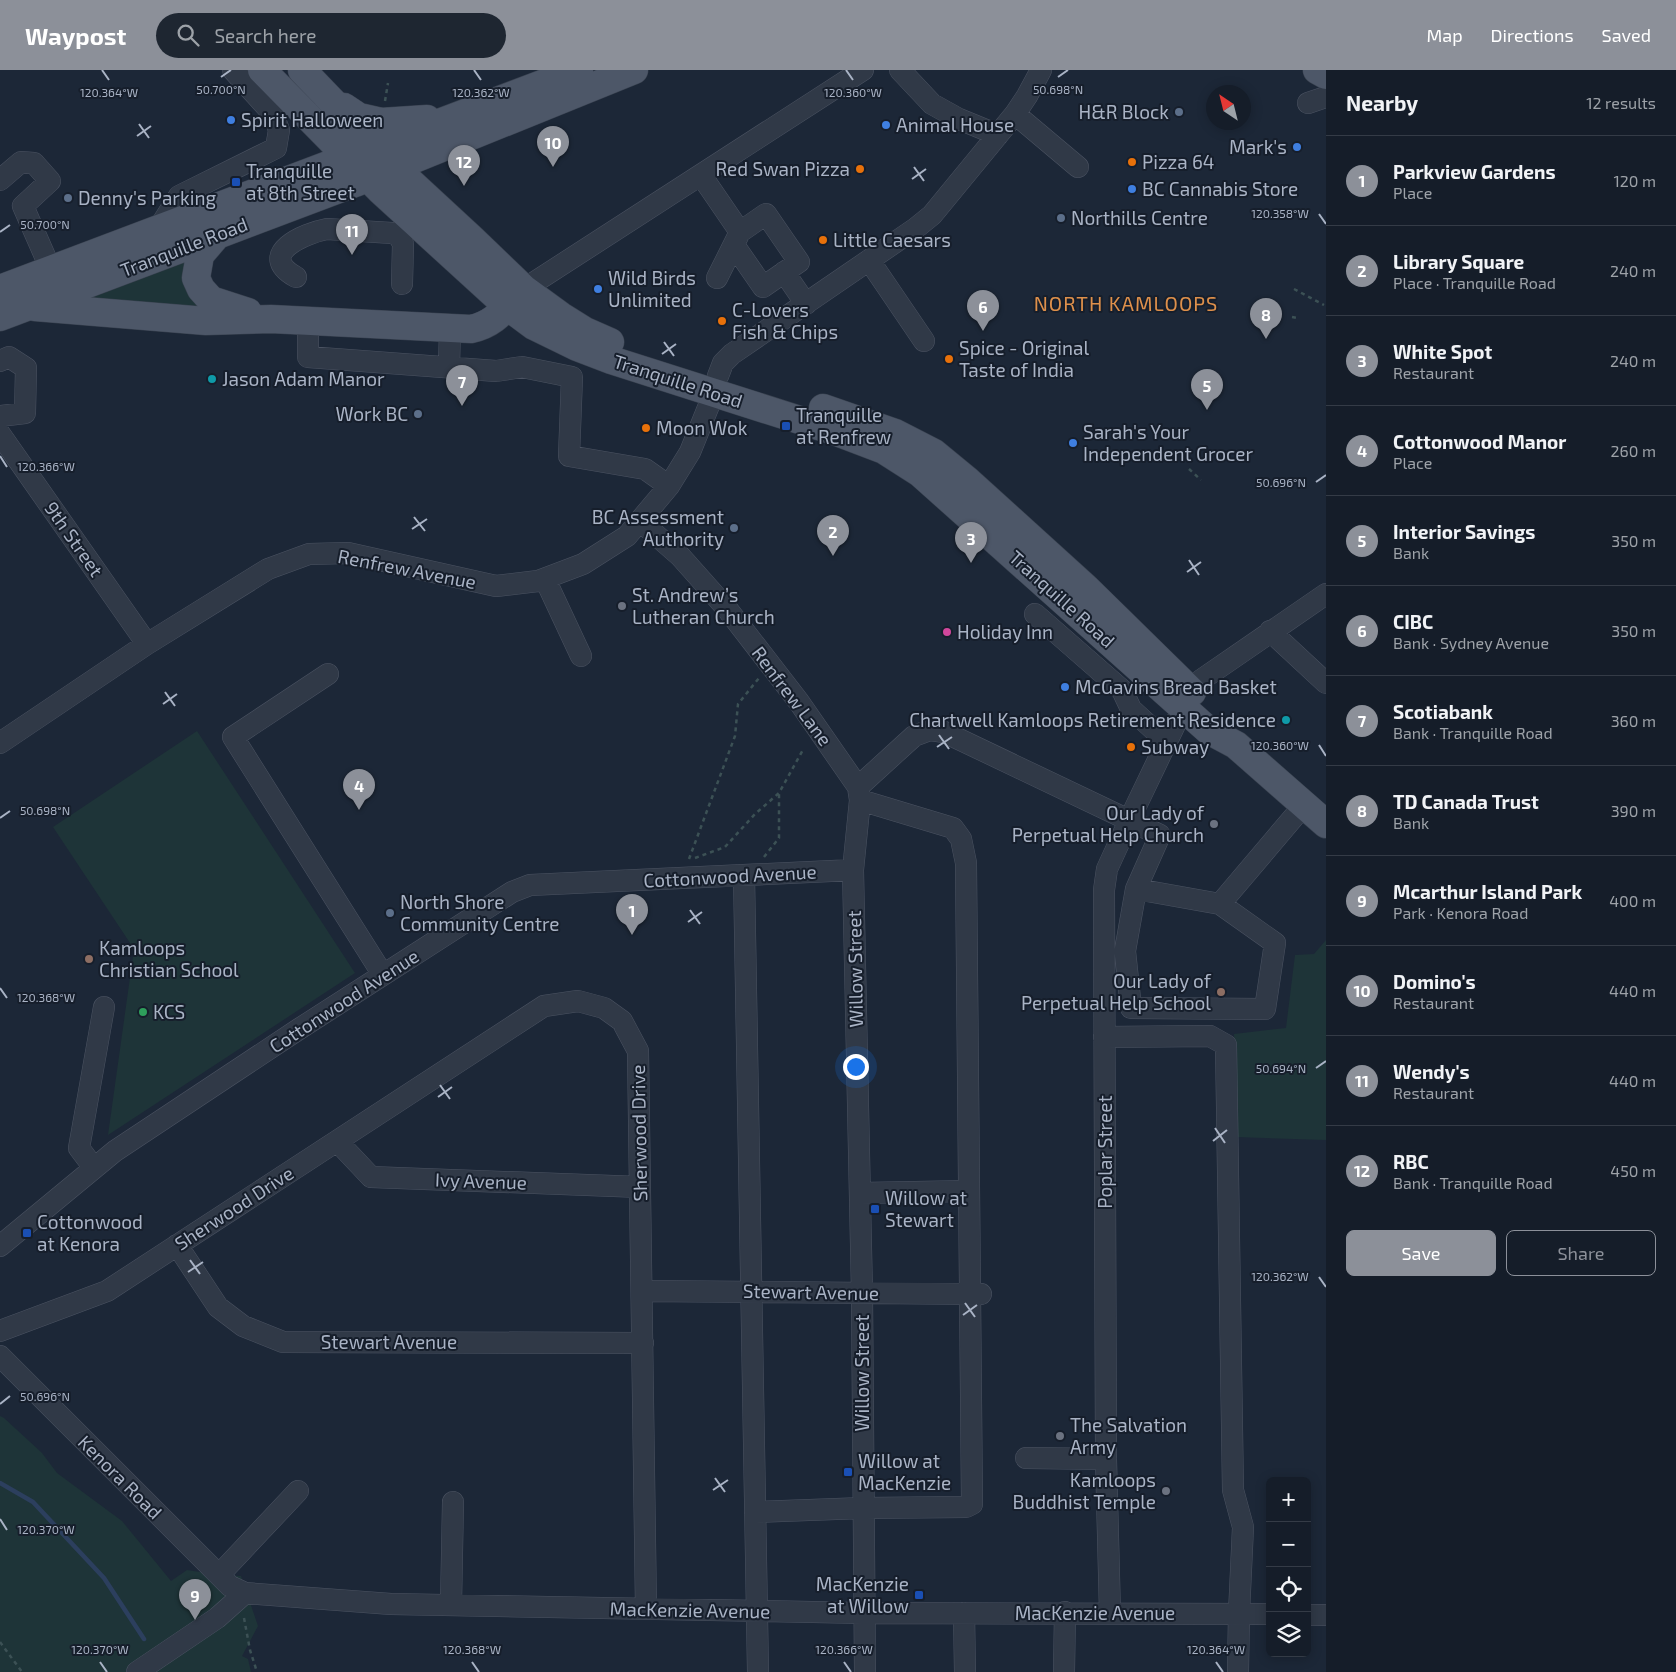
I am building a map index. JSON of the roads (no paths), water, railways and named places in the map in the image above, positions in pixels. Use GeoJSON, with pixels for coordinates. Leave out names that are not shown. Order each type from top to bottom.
{"type":"FeatureCollection","features":[{"type":"Feature","properties":{"kind":"main road"},"geometry":{"type":"LineString","coordinates":[[262,70],[348,157]]}},
{"type":"Feature","properties":{"kind":"main road"},"geometry":{"type":"LineString","coordinates":[[302,70],[322,92],[359,117],[381,122],[415,121],[464,113],[579,70]]}},
{"type":"Feature","properties":{"kind":"main road"},"geometry":{"type":"LineString","coordinates":[[368,177],[634,70]]}},
{"type":"Feature","properties":{"kind":"main road"},"geometry":{"type":"LineString","coordinates":[[1317,70],[1326,75]]}},
{"type":"Feature","properties":{"kind":"main road","name":"Tranquille Road"},"geometry":{"type":"LineString","coordinates":[[322,92],[394,166],[516,298],[534,326],[577,347],[716,384],[884,450],[904,461],[1078,597],[1188,700]]}},
{"type":"Feature","properties":{"kind":"main road","name":"Tranquille Road"},"geometry":{"type":"LineString","coordinates":[[0,288],[464,113]]}},
{"type":"Feature","properties":{"kind":"main road"},"geometry":{"type":"LineString","coordinates":[[294,178],[313,160],[317,150],[317,138],[312,120]]}},
{"type":"Feature","properties":{"kind":"main road","name":"Tranquille Road"},"geometry":{"type":"LineString","coordinates":[[348,157],[368,177],[516,298]]}},
{"type":"Feature","properties":{"kind":"main road","name":"Tranquille Road"},"geometry":{"type":"LineString","coordinates":[[0,316],[368,177]]}},
{"type":"Feature","properties":{"kind":"main road"},"geometry":{"type":"LineString","coordinates":[[218,234],[200,255],[196,278],[201,288],[211,300],[270,319]]}},
{"type":"Feature","properties":{"kind":"main road"},"geometry":{"type":"LineString","coordinates":[[26,307],[206,320],[270,319],[472,328],[484,326],[495,319],[516,298]]}},
{"type":"Feature","properties":{"kind":"main road","name":"Tranquille Road"},"geometry":{"type":"LineString","coordinates":[[1078,597],[1141,669],[1218,719],[1236,745],[1326,824]]}},
{"type":"Feature","properties":{"kind":"street"},"geometry":{"type":"LineString","coordinates":[[124,269],[147,250],[179,196],[276,148],[279,130],[273,114],[233,70]]}},
{"type":"Feature","properties":{"kind":"street"},"geometry":{"type":"LineString","coordinates":[[516,298],[863,70]]}},
{"type":"Feature","properties":{"kind":"street"},"geometry":{"type":"LineString","coordinates":[[900,70],[932,104],[959,119],[998,135]]}},
{"type":"Feature","properties":{"kind":"street","name":"Renfrew Avenue"},"geometry":{"type":"LineString","coordinates":[[0,743],[147,644],[268,569],[309,554],[348,553],[496,586],[544,578],[584,564],[627,536],[669,486],[690,452],[723,363],[732,354],[932,216],[1015,114],[1041,70]]}},
{"type":"Feature","properties":{"kind":"street"},"geometry":{"type":"LineString","coordinates":[[1015,114],[1078,166]]}},
{"type":"Feature","properties":{"kind":"street"},"geometry":{"type":"LineString","coordinates":[[0,180],[21,162],[34,163],[50,181],[23,206],[51,270]]}},
{"type":"Feature","properties":{"kind":"street"},"geometry":{"type":"LineString","coordinates":[[701,175],[737,239],[763,287],[798,262],[766,214],[737,239],[717,278]]}},
{"type":"Feature","properties":{"kind":"street"},"geometry":{"type":"LineString","coordinates":[[296,277],[288,272],[281,263],[284,247],[292,242],[327,229],[392,233],[399,236],[403,244],[402,284]]}},
{"type":"Feature","properties":{"kind":"street"},"geometry":{"type":"LineString","coordinates":[[869,260],[924,341]]}},
{"type":"Feature","properties":{"kind":"street"},"geometry":{"type":"LineString","coordinates":[[784,272],[806,304]]}},
{"type":"Feature","properties":{"kind":"street"},"geometry":{"type":"LineString","coordinates":[[308,321],[308,357],[496,371],[522,367],[572,377],[569,456],[645,469],[669,486]]}},
{"type":"Feature","properties":{"kind":"street"},"geometry":{"type":"LineString","coordinates":[[449,367],[450,328]]}},
{"type":"Feature","properties":{"kind":"street"},"geometry":{"type":"LineString","coordinates":[[0,361],[9,357],[26,368],[25,413],[0,416]]}},
{"type":"Feature","properties":{"kind":"street","name":"9th Street"},"geometry":{"type":"LineString","coordinates":[[0,434],[147,644]]}},
{"type":"Feature","properties":{"kind":"street","name":"Renfrew Lane"},"geometry":{"type":"LineString","coordinates":[[640,521],[680,556],[728,610],[798,702],[859,793]]}},
{"type":"Feature","properties":{"kind":"street"},"geometry":{"type":"LineString","coordinates":[[544,578],[581,656]]}},
{"type":"Feature","properties":{"kind":"street"},"geometry":{"type":"LineString","coordinates":[[1188,700],[1202,680],[1270,631],[1326,594]]}},
{"type":"Feature","properties":{"kind":"street"},"geometry":{"type":"LineString","coordinates":[[1053,630],[1078,597]]}},
{"type":"Feature","properties":{"kind":"street"},"geometry":{"type":"LineString","coordinates":[[1035,614],[1122,690],[1131,709],[1167,742]]}},
{"type":"Feature","properties":{"kind":"street"},"geometry":{"type":"LineString","coordinates":[[1270,631],[1326,683]]}},
{"type":"Feature","properties":{"kind":"street"},"geometry":{"type":"LineString","coordinates":[[1122,690],[1141,669]]}},
{"type":"Feature","properties":{"kind":"street"},"geometry":{"type":"LineString","coordinates":[[328,674],[233,737],[383,975]]}},
{"type":"Feature","properties":{"kind":"street","name":"Poplar Street"},"geometry":{"type":"LineString","coordinates":[[1110,1613],[1106,1459],[1104,890],[1107,869],[1188,700]]}},
{"type":"Feature","properties":{"kind":"street"},"geometry":{"type":"LineString","coordinates":[[755,1512],[966,1507],[972,1504],[975,1294],[969,1191],[966,864],[962,839],[953,828],[859,793],[914,736],[930,730],[944,732],[963,740],[1160,835],[1136,889],[1125,951],[1131,1008],[1265,1009],[1275,942],[1220,904],[1136,889]]}},
{"type":"Feature","properties":{"kind":"street","name":"Willow Street"},"geometry":{"type":"LineString","coordinates":[[859,793],[853,870],[862,1293],[863,1613],[865,1672]]}},
{"type":"Feature","properties":{"kind":"street"},"geometry":{"type":"LineString","coordinates":[[1220,904],[1304,805]]}},
{"type":"Feature","properties":{"kind":"street","name":"Cottonwood Avenue"},"geometry":{"type":"LineString","coordinates":[[0,1246],[115,1151],[512,892],[530,885],[853,870]]}},
{"type":"Feature","properties":{"kind":"street"},"geometry":{"type":"LineString","coordinates":[[744,875],[758,1672]]}},
{"type":"Feature","properties":{"kind":"street","name":"Sherwood Drive"},"geometry":{"type":"LineString","coordinates":[[0,1331],[107,1291],[544,1006],[578,1001],[604,1008],[622,1021],[638,1051],[646,1609]]}},
{"type":"Feature","properties":{"kind":"street"},"geometry":{"type":"LineString","coordinates":[[94,1168],[79,1148],[104,1007]]}},
{"type":"Feature","properties":{"kind":"street"},"geometry":{"type":"LineString","coordinates":[[1104,1036],[1210,1036],[1226,1045],[1233,1490],[1243,1527],[1238,1672]]}},
{"type":"Feature","properties":{"kind":"street","name":"Ivy Avenue"},"geometry":{"type":"LineString","coordinates":[[336,1141],[371,1177],[640,1187]]}},
{"type":"Feature","properties":{"kind":"street"},"geometry":{"type":"LineString","coordinates":[[860,1192],[969,1191]]}},
{"type":"Feature","properties":{"kind":"street","name":"Stewart Avenue"},"geometry":{"type":"LineString","coordinates":[[177,1246],[218,1307],[243,1326],[283,1342],[643,1343]]}},
{"type":"Feature","properties":{"kind":"street","name":"Stewart Avenue"},"geometry":{"type":"LineString","coordinates":[[642,1291],[975,1294]]}},
{"type":"Feature","properties":{"kind":"street","name":"Kenora Road"},"geometry":{"type":"LineString","coordinates":[[0,1356],[230,1586],[245,1593]]}},
{"type":"Feature","properties":{"kind":"street"},"geometry":{"type":"LineString","coordinates":[[1026,1458],[1106,1459]]}},
{"type":"Feature","properties":{"kind":"street"},"geometry":{"type":"LineString","coordinates":[[219,1575],[298,1491]]}},
{"type":"Feature","properties":{"kind":"street"},"geometry":{"type":"LineString","coordinates":[[451,1605],[453,1502]]}},
{"type":"Feature","properties":{"kind":"street"},"geometry":{"type":"LineString","coordinates":[[137,1672],[217,1618],[245,1593]]}},
{"type":"Feature","properties":{"kind":"street","name":"MacKenzie Avenue"},"geometry":{"type":"LineString","coordinates":[[245,1593],[391,1604],[863,1613],[1266,1614]]}},
{"type":"Feature","properties":{"kind":"street"},"geometry":{"type":"LineString","coordinates":[[1064,1672],[1065,1612]]}},
{"type":"Feature","properties":{"kind":"street"},"geometry":{"type":"LineString","coordinates":[[964,1613],[965,1672]]}},
{"type":"Feature","properties":{"kind":"street"},"geometry":{"type":"LineString","coordinates":[[1311,1615],[1326,1615]]}},
{"type":"Feature","properties":{"kind":"waterway"},"geometry":{"type":"LineString","coordinates":[[0,1483],[33,1502],[104,1578],[144,1639]]}},
{"type":"Feature","properties":{"kind":"place","name":"H&R Block"},"geometry":{"type":"Point","coordinates":[1179,112]}},
{"type":"Feature","properties":{"kind":"place","name":"Spirit Halloween"},"geometry":{"type":"Point","coordinates":[231,120]}},
{"type":"Feature","properties":{"kind":"place","name":"Animal House"},"geometry":{"type":"Point","coordinates":[886,125]}},
{"type":"Feature","properties":{"kind":"place","name":"Mark's"},"geometry":{"type":"Point","coordinates":[1297,147]}},
{"type":"Feature","properties":{"kind":"place","name":"Pizza 64"},"geometry":{"type":"Point","coordinates":[1132,162]}},
{"type":"Feature","properties":{"kind":"place","name":"Domino's"},"geometry":{"type":"Point","coordinates":[553,167]}},
{"type":"Feature","properties":{"kind":"place","name":"Red Swan Pizza"},"geometry":{"type":"Point","coordinates":[860,169]}},
{"type":"Feature","properties":{"kind":"place","name":"Tranquille at 8th Street"},"geometry":{"type":"Point","coordinates":[236,182]}},
{"type":"Feature","properties":{"kind":"place","name":"RBC"},"geometry":{"type":"Point","coordinates":[464,186]}},
{"type":"Feature","properties":{"kind":"place","name":"BC Cannabis Store"},"geometry":{"type":"Point","coordinates":[1132,189]}},
{"type":"Feature","properties":{"kind":"place","name":"Denny's Parking"},"geometry":{"type":"Point","coordinates":[68,198]}},
{"type":"Feature","properties":{"kind":"place","name":"Northills Centre"},"geometry":{"type":"Point","coordinates":[1061,218]}},
{"type":"Feature","properties":{"kind":"place","name":"Little Caesars"},"geometry":{"type":"Point","coordinates":[823,240]}},
{"type":"Feature","properties":{"kind":"place","name":"Wendy's"},"geometry":{"type":"Point","coordinates":[352,255]}},
{"type":"Feature","properties":{"kind":"place","name":"Wild Birds Unlimited"},"geometry":{"type":"Point","coordinates":[598,289]}},
{"type":"Feature","properties":{"kind":"place","name":"C-Lovers Fish & Chips"},"geometry":{"type":"Point","coordinates":[722,321]}},
{"type":"Feature","properties":{"kind":"place","name":"CIBC"},"geometry":{"type":"Point","coordinates":[983,331]}},
{"type":"Feature","properties":{"kind":"place","name":"TD Canada Trust"},"geometry":{"type":"Point","coordinates":[1266,339]}},
{"type":"Feature","properties":{"kind":"place","name":"Spice - Original Taste of India"},"geometry":{"type":"Point","coordinates":[949,359]}},
{"type":"Feature","properties":{"kind":"place","name":"Jason Adam Manor"},"geometry":{"type":"Point","coordinates":[212,379]}},
{"type":"Feature","properties":{"kind":"place","name":"Scotiabank"},"geometry":{"type":"Point","coordinates":[462,406]}},
{"type":"Feature","properties":{"kind":"place","name":"Interior Savings"},"geometry":{"type":"Point","coordinates":[1207,410]}},
{"type":"Feature","properties":{"kind":"place","name":"Work BC"},"geometry":{"type":"Point","coordinates":[418,414]}},
{"type":"Feature","properties":{"kind":"place","name":"Tranquille at Renfrew"},"geometry":{"type":"Point","coordinates":[786,426]}},
{"type":"Feature","properties":{"kind":"place","name":"Moon Wok"},"geometry":{"type":"Point","coordinates":[646,428]}},
{"type":"Feature","properties":{"kind":"place","name":"Sarah's Your Independent Grocer"},"geometry":{"type":"Point","coordinates":[1073,443]}},
{"type":"Feature","properties":{"kind":"place","name":"BC Assessment Authority"},"geometry":{"type":"Point","coordinates":[734,528]}},
{"type":"Feature","properties":{"kind":"place","name":"Library Square"},"geometry":{"type":"Point","coordinates":[833,556]}},
{"type":"Feature","properties":{"kind":"place","name":"White Spot"},"geometry":{"type":"Point","coordinates":[971,563]}},
{"type":"Feature","properties":{"kind":"place","name":"St. Andrew’s Lutheran Church"},"geometry":{"type":"Point","coordinates":[622,606]}},
{"type":"Feature","properties":{"kind":"place","name":"Holiday Inn"},"geometry":{"type":"Point","coordinates":[947,632]}},
{"type":"Feature","properties":{"kind":"place","name":"McGavins Bread Basket"},"geometry":{"type":"Point","coordinates":[1065,687]}},
{"type":"Feature","properties":{"kind":"place","name":"Chartwell Kamloops Retirement Residence"},"geometry":{"type":"Point","coordinates":[1286,720]}},
{"type":"Feature","properties":{"kind":"place","name":"Subway"},"geometry":{"type":"Point","coordinates":[1131,747]}},
{"type":"Feature","properties":{"kind":"place","name":"Cottonwood Manor"},"geometry":{"type":"Point","coordinates":[359,810]}},
{"type":"Feature","properties":{"kind":"place","name":"Our Lady of Perpetual Help Church"},"geometry":{"type":"Point","coordinates":[1214,824]}},
{"type":"Feature","properties":{"kind":"place","name":"North Shore Community Centre"},"geometry":{"type":"Point","coordinates":[390,913]}},
{"type":"Feature","properties":{"kind":"place","name":"Parkview Gardens"},"geometry":{"type":"Point","coordinates":[632,935]}},
{"type":"Feature","properties":{"kind":"place","name":"Kamloops Christian School"},"geometry":{"type":"Point","coordinates":[89,959]}},
{"type":"Feature","properties":{"kind":"place","name":"Our Lady of Perpetual Help School"},"geometry":{"type":"Point","coordinates":[1221,992]}},
{"type":"Feature","properties":{"kind":"place","name":"KCS"},"geometry":{"type":"Point","coordinates":[143,1012]}},
{"type":"Feature","properties":{"kind":"place","name":"Willow at Stewart"},"geometry":{"type":"Point","coordinates":[875,1209]}},
{"type":"Feature","properties":{"kind":"place","name":"Cottonwood at Kenora"},"geometry":{"type":"Point","coordinates":[27,1233]}},
{"type":"Feature","properties":{"kind":"place","name":"The Salvation Army"},"geometry":{"type":"Point","coordinates":[1060,1436]}},
{"type":"Feature","properties":{"kind":"place","name":"Willow at MacKenzie"},"geometry":{"type":"Point","coordinates":[848,1472]}},
{"type":"Feature","properties":{"kind":"place","name":"Kamloops Buddhist Temple"},"geometry":{"type":"Point","coordinates":[1166,1491]}},
{"type":"Feature","properties":{"kind":"place","name":"MacKenzie at Willow"},"geometry":{"type":"Point","coordinates":[919,1595]}},
{"type":"Feature","properties":{"kind":"place","name":"Mcarthur Island Park"},"geometry":{"type":"Point","coordinates":[195,1620]}},
{"type":"Feature","properties":{"kind":"district","name":"NORTH KAMLOOPS"},"geometry":{"type":"Point","coordinates":[1126,304]}}]}
